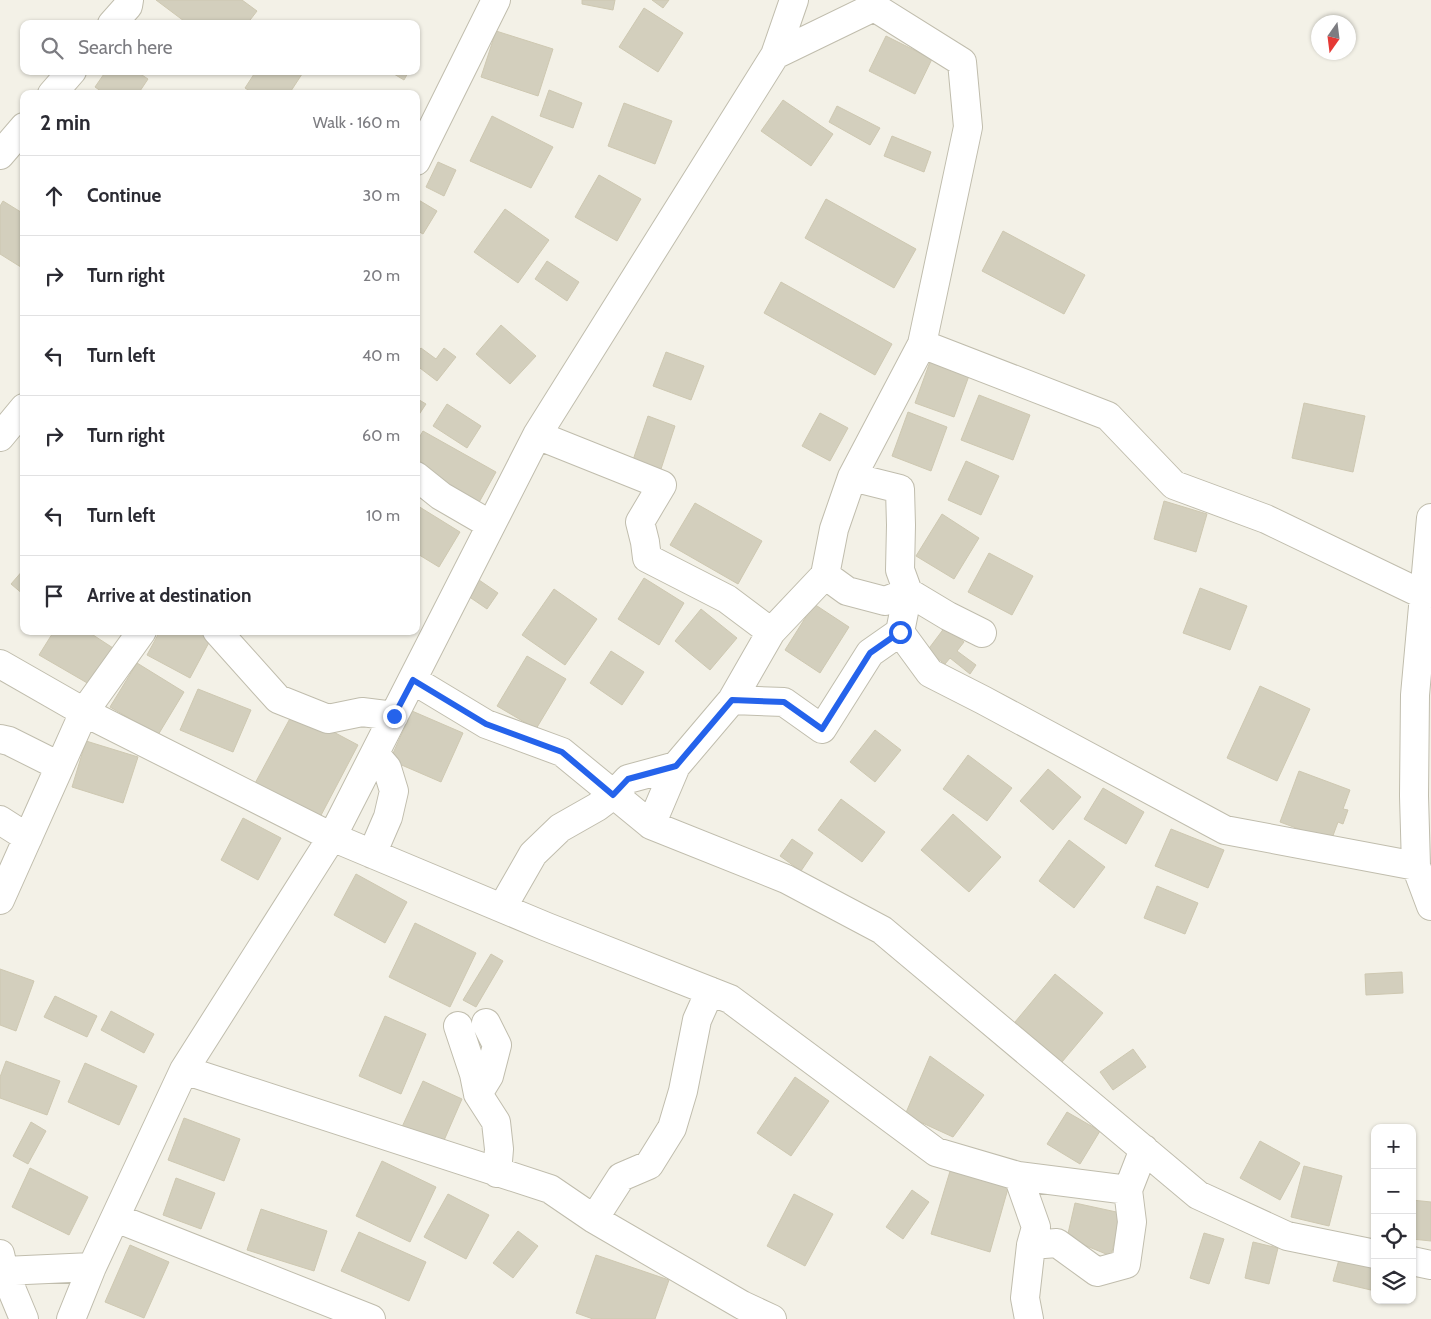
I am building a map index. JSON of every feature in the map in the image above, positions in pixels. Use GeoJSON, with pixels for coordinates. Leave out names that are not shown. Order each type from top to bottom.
{"type":"FeatureCollection","features":[{"type":"Feature","properties":{"kind":"street"},"geometry":{"type":"LineString","coordinates":[[420,153],[496,0]]}},
{"type":"Feature","properties":{"kind":"street"},"geometry":{"type":"LineString","coordinates":[[71,1319],[92,1267],[184,1070],[332,837],[537,435],[775,55],[794,0]]}},
{"type":"Feature","properties":{"kind":"street"},"geometry":{"type":"LineString","coordinates":[[651,824],[676,766],[732,700],[771,632],[826,575],[834,529],[852,477],[922,344],[968,127],[962,62],[874,7],[775,55]]}},
{"type":"Feature","properties":{"kind":"street"},"geometry":{"type":"LineString","coordinates":[[55,90],[69,75]]}},
{"type":"Feature","properties":{"kind":"street"},"geometry":{"type":"LineString","coordinates":[[0,155],[20,132]]}},
{"type":"Feature","properties":{"kind":"street"},"geometry":{"type":"LineString","coordinates":[[922,344],[1108,416],[1174,486],[1266,519],[1424,595]]}},
{"type":"Feature","properties":{"kind":"street"},"geometry":{"type":"LineString","coordinates":[[0,437],[20,413]]}},
{"type":"Feature","properties":{"kind":"street"},"geometry":{"type":"LineString","coordinates":[[537,435],[662,485],[640,522],[646,542],[647,558],[727,599],[771,632]]}},
{"type":"Feature","properties":{"kind":"street"},"geometry":{"type":"LineString","coordinates":[[732,700],[784,702],[822,729],[870,653],[900,632],[908,592],[900,570],[902,525],[900,489],[852,477]]}},
{"type":"Feature","properties":{"kind":"street"},"geometry":{"type":"LineString","coordinates":[[420,479],[441,496],[491,525]]}},
{"type":"Feature","properties":{"kind":"street"},"geometry":{"type":"LineString","coordinates":[[1431,518],[1415,695],[1414,796],[1416,866],[1431,906]]}},
{"type":"Feature","properties":{"kind":"street"},"geometry":{"type":"LineString","coordinates":[[826,575],[847,592],[885,601],[908,592]]}},
{"type":"Feature","properties":{"kind":"street"},"geometry":{"type":"LineString","coordinates":[[908,592],[948,616],[982,633]]}},
{"type":"Feature","properties":{"kind":"street"},"geometry":{"type":"LineString","coordinates":[[900,632],[930,673],[1224,830],[1416,866]]}},
{"type":"Feature","properties":{"kind":"street"},"geometry":{"type":"LineString","coordinates":[[0,900],[84,712],[139,635]]}},
{"type":"Feature","properties":{"kind":"street"},"geometry":{"type":"LineString","coordinates":[[221,635],[278,699],[328,719],[362,712],[394,716]]}},
{"type":"Feature","properties":{"kind":"street"},"geometry":{"type":"LineString","coordinates":[[0,664],[84,712],[332,837],[502,908],[730,999],[936,1152],[1018,1176],[1128,1190]]}},
{"type":"Feature","properties":{"kind":"street"},"geometry":{"type":"LineString","coordinates":[[413,680],[486,724],[562,752],[651,824],[786,879],[882,930],[1198,1195],[1287,1236],[1371,1253]]}},
{"type":"Feature","properties":{"kind":"street"},"geometry":{"type":"LineString","coordinates":[[0,739],[9,741],[59,766]]}},
{"type":"Feature","properties":{"kind":"street"},"geometry":{"type":"LineString","coordinates":[[372,854],[388,817],[394,791],[387,768],[374,754]]}},
{"type":"Feature","properties":{"kind":"street"},"geometry":{"type":"LineString","coordinates":[[502,908],[533,854],[560,828],[597,807],[613,795],[628,779],[676,766]]}},
{"type":"Feature","properties":{"kind":"street"},"geometry":{"type":"LineString","coordinates":[[0,820],[28,838]]}},
{"type":"Feature","properties":{"kind":"street"},"geometry":{"type":"LineString","coordinates":[[594,1220],[621,1177],[649,1165],[672,1128],[697,1020],[710,991]]}},
{"type":"Feature","properties":{"kind":"street"},"geometry":{"type":"LineString","coordinates":[[478,1094],[489,1076],[497,1045],[486,1023]]}},
{"type":"Feature","properties":{"kind":"street"},"geometry":{"type":"LineString","coordinates":[[458,1026],[474,1074],[478,1094],[496,1122],[499,1148],[498,1173]]}},
{"type":"Feature","properties":{"kind":"street"},"geometry":{"type":"LineString","coordinates":[[184,1070],[550,1190],[594,1220],[742,1305],[772,1319]]}},
{"type":"Feature","properties":{"kind":"street"},"geometry":{"type":"LineString","coordinates":[[1030,1245],[1056,1242],[1097,1272],[1126,1264],[1132,1222],[1128,1190],[1144,1149]]}},
{"type":"Feature","properties":{"kind":"street"},"geometry":{"type":"LineString","coordinates":[[1018,1176],[1036,1227],[1030,1245],[1025,1298],[1029,1319]]}},
{"type":"Feature","properties":{"kind":"street"},"geometry":{"type":"LineString","coordinates":[[116,1218],[370,1319]]}},
{"type":"Feature","properties":{"kind":"street"},"geometry":{"type":"LineString","coordinates":[[24,1319],[2,1262],[92,1267]]}},
{"type":"Feature","properties":{"kind":"street"},"geometry":{"type":"LineString","coordinates":[[1416,1262],[1431,1265]]}},
{"type":"Feature","properties":{"kind":"building"},"geometry":{"type":"Polygon","coordinates":[[[156,0],[242,0],[257,11],[250,20],[183,20],[156,0]]]}},
{"type":"Feature","properties":{"kind":"building"},"geometry":{"type":"Polygon","coordinates":[[[582,0],[615,0],[613,10],[582,4],[582,0]]]}},
{"type":"Feature","properties":{"kind":"building"},"geometry":{"type":"Polygon","coordinates":[[[652,0],[669,0],[663,8],[652,0]]]}},
{"type":"Feature","properties":{"kind":"building"},"geometry":{"type":"Polygon","coordinates":[[[644,8],[683,33],[658,72],[619,47],[644,8]]]}},
{"type":"Feature","properties":{"kind":"building"},"geometry":{"type":"Polygon","coordinates":[[[496,31],[553,49],[538,96],[481,77],[496,31]]]}},
{"type":"Feature","properties":{"kind":"building"},"geometry":{"type":"Polygon","coordinates":[[[886,36],[932,59],[915,94],[869,71],[886,36]]]}},
{"type":"Feature","properties":{"kind":"building"},"geometry":{"type":"Polygon","coordinates":[[[103,75],[142,75],[148,79],[141,90],[99,90],[95,87],[103,75]]]}},
{"type":"Feature","properties":{"kind":"building"},"geometry":{"type":"Polygon","coordinates":[[[253,75],[301,75],[292,90],[248,90],[245,88],[253,75]]]}},
{"type":"Feature","properties":{"kind":"building"},"geometry":{"type":"Polygon","coordinates":[[[396,75],[407,75],[404,80],[396,75]]]}},
{"type":"Feature","properties":{"kind":"building"},"geometry":{"type":"Polygon","coordinates":[[[549,90],[582,103],[573,128],[540,116],[549,90]]]}},
{"type":"Feature","properties":{"kind":"building"},"geometry":{"type":"Polygon","coordinates":[[[783,100],[833,134],[811,166],[761,131],[783,100]]]}},
{"type":"Feature","properties":{"kind":"building"},"geometry":{"type":"Polygon","coordinates":[[[624,103],[672,121],[655,164],[608,146],[624,103]]]}},
{"type":"Feature","properties":{"kind":"building"},"geometry":{"type":"Polygon","coordinates":[[[837,106],[880,128],[870,145],[829,122],[837,106]]]}},
{"type":"Feature","properties":{"kind":"building"},"geometry":{"type":"Polygon","coordinates":[[[492,116],[553,147],[531,188],[470,161],[492,116]]]}},
{"type":"Feature","properties":{"kind":"building"},"geometry":{"type":"Polygon","coordinates":[[[892,136],[931,152],[924,172],[884,156],[892,136]]]}},
{"type":"Feature","properties":{"kind":"building"},"geometry":{"type":"Polygon","coordinates":[[[438,162],[456,170],[444,196],[426,187],[438,162]]]}},
{"type":"Feature","properties":{"kind":"building"},"geometry":{"type":"Polygon","coordinates":[[[599,175],[641,199],[617,241],[575,217],[599,175]]]}},
{"type":"Feature","properties":{"kind":"building"},"geometry":{"type":"Polygon","coordinates":[[[826,199],[916,249],[894,288],[805,238],[826,199]]]}},
{"type":"Feature","properties":{"kind":"building"},"geometry":{"type":"Polygon","coordinates":[[[3,201],[20,212],[20,266],[0,254],[0,206],[3,201]]]}},
{"type":"Feature","properties":{"kind":"building"},"geometry":{"type":"Polygon","coordinates":[[[420,201],[437,211],[423,234],[420,232],[420,201]]]}},
{"type":"Feature","properties":{"kind":"building"},"geometry":{"type":"Polygon","coordinates":[[[505,209],[549,240],[518,283],[474,252],[505,209]]]}},
{"type":"Feature","properties":{"kind":"building"},"geometry":{"type":"Polygon","coordinates":[[[1003,231],[1085,275],[1064,314],[982,271],[1003,231]]]}},
{"type":"Feature","properties":{"kind":"building"},"geometry":{"type":"Polygon","coordinates":[[[547,261],[579,282],[567,301],[535,279],[547,261]]]}},
{"type":"Feature","properties":{"kind":"building"},"geometry":{"type":"Polygon","coordinates":[[[781,282],[892,344],[875,375],[764,313],[781,282]]]}},
{"type":"Feature","properties":{"kind":"building"},"geometry":{"type":"Polygon","coordinates":[[[501,325],[536,356],[510,384],[476,354],[501,325]]]}},
{"type":"Feature","properties":{"kind":"building"},"geometry":{"type":"Polygon","coordinates":[[[444,348],[456,357],[437,381],[420,368],[420,349],[436,359],[444,348]]]}},
{"type":"Feature","properties":{"kind":"building"},"geometry":{"type":"Polygon","coordinates":[[[666,352],[704,366],[691,400],[653,386],[666,352]]]}},
{"type":"Feature","properties":{"kind":"building"},"geometry":{"type":"Polygon","coordinates":[[[931,359],[970,373],[954,417],[915,403],[931,359]]]}},
{"type":"Feature","properties":{"kind":"building"},"geometry":{"type":"Polygon","coordinates":[[[979,395],[1030,415],[1013,460],[961,440],[979,395]]]}},
{"type":"Feature","properties":{"kind":"building"},"geometry":{"type":"Polygon","coordinates":[[[420,400],[426,404],[420,413],[420,400]]]}},
{"type":"Feature","properties":{"kind":"building"},"geometry":{"type":"Polygon","coordinates":[[[1304,403],[1365,416],[1353,472],[1292,458],[1304,403]]]}},
{"type":"Feature","properties":{"kind":"building"},"geometry":{"type":"Polygon","coordinates":[[[447,404],[481,426],[467,448],[433,426],[447,404]]]}},
{"type":"Feature","properties":{"kind":"building"},"geometry":{"type":"Polygon","coordinates":[[[908,412],[947,427],[931,471],[892,456],[908,412]]]}},
{"type":"Feature","properties":{"kind":"building"},"geometry":{"type":"Polygon","coordinates":[[[820,413],[848,428],[830,461],[802,446],[820,413]]]}},
{"type":"Feature","properties":{"kind":"building"},"geometry":{"type":"Polygon","coordinates":[[[648,416],[675,426],[660,472],[632,463],[648,416]]]}},
{"type":"Feature","properties":{"kind":"building"},"geometry":{"type":"Polygon","coordinates":[[[423,431],[496,472],[477,506],[420,474],[420,436],[423,431]]]}},
{"type":"Feature","properties":{"kind":"building"},"geometry":{"type":"Polygon","coordinates":[[[966,461],[999,476],[981,515],[948,500],[966,461]]]}},
{"type":"Feature","properties":{"kind":"building"},"geometry":{"type":"Polygon","coordinates":[[[1164,501],[1207,514],[1196,552],[1154,539],[1164,501]]]}},
{"type":"Feature","properties":{"kind":"building"},"geometry":{"type":"Polygon","coordinates":[[[695,503],[762,541],[738,584],[670,545],[695,503]]]}},
{"type":"Feature","properties":{"kind":"building"},"geometry":{"type":"Polygon","coordinates":[[[420,507],[460,532],[439,567],[420,555],[420,507]]]}},
{"type":"Feature","properties":{"kind":"building"},"geometry":{"type":"Polygon","coordinates":[[[942,514],[979,538],[954,579],[916,556],[942,514]]]}},
{"type":"Feature","properties":{"kind":"building"},"geometry":{"type":"Polygon","coordinates":[[[989,553],[1033,576],[1012,615],[968,592],[989,553]]]}},
{"type":"Feature","properties":{"kind":"building"},"geometry":{"type":"Polygon","coordinates":[[[20,574],[20,592],[11,584],[20,574]]]}},
{"type":"Feature","properties":{"kind":"building"},"geometry":{"type":"Polygon","coordinates":[[[644,578],[684,603],[659,645],[618,619],[644,578]]]}},
{"type":"Feature","properties":{"kind":"building"},"geometry":{"type":"Polygon","coordinates":[[[479,580],[498,593],[487,609],[468,596],[479,580]]]}},
{"type":"Feature","properties":{"kind":"building"},"geometry":{"type":"Polygon","coordinates":[[[1200,588],[1247,606],[1230,650],[1183,633],[1200,588]]]}},
{"type":"Feature","properties":{"kind":"building"},"geometry":{"type":"Polygon","coordinates":[[[554,589],[597,619],[565,665],[522,635],[554,589]]]}},
{"type":"Feature","properties":{"kind":"building"},"geometry":{"type":"Polygon","coordinates":[[[814,604],[849,627],[820,673],[785,650],[814,604]]]}},
{"type":"Feature","properties":{"kind":"building"},"geometry":{"type":"Polygon","coordinates":[[[701,609],[737,638],[710,670],[675,641],[701,609]]]}},
{"type":"Feature","properties":{"kind":"building"},"geometry":{"type":"Polygon","coordinates":[[[945,627],[964,642],[957,651],[976,665],[970,674],[950,658],[945,664],[927,651],[945,627]]]}},
{"type":"Feature","properties":{"kind":"building"},"geometry":{"type":"Polygon","coordinates":[[[52,635],[93,635],[113,648],[89,684],[39,655],[52,635]]]}},
{"type":"Feature","properties":{"kind":"building"},"geometry":{"type":"Polygon","coordinates":[[[158,635],[213,635],[190,678],[147,655],[158,635]]]}},
{"type":"Feature","properties":{"kind":"building"},"geometry":{"type":"Polygon","coordinates":[[[611,651],[644,672],[622,705],[590,683],[611,651]]]}},
{"type":"Feature","properties":{"kind":"building"},"geometry":{"type":"Polygon","coordinates":[[[527,656],[566,679],[536,729],[497,706],[527,656]]]}},
{"type":"Feature","properties":{"kind":"building"},"geometry":{"type":"Polygon","coordinates":[[[137,663],[184,692],[158,735],[110,707],[137,663]]]}},
{"type":"Feature","properties":{"kind":"building"},"geometry":{"type":"Polygon","coordinates":[[[1260,686],[1310,709],[1277,781],[1227,758],[1260,686]]]}},
{"type":"Feature","properties":{"kind":"building"},"geometry":{"type":"Polygon","coordinates":[[[198,689],[251,710],[233,752],[180,730],[198,689]]]}},
{"type":"Feature","properties":{"kind":"building"},"geometry":{"type":"Polygon","coordinates":[[[294,711],[358,745],[318,821],[253,787],[294,711]]]}},
{"type":"Feature","properties":{"kind":"building"},"geometry":{"type":"Polygon","coordinates":[[[412,711],[463,733],[441,782],[390,760],[412,711]]]}},
{"type":"Feature","properties":{"kind":"building"},"geometry":{"type":"Polygon","coordinates":[[[875,730],[901,750],[875,782],[850,762],[875,730]]]}},
{"type":"Feature","properties":{"kind":"building"},"geometry":{"type":"Polygon","coordinates":[[[86,741],[138,757],[123,803],[72,787],[86,741]]]}},
{"type":"Feature","properties":{"kind":"building"},"geometry":{"type":"Polygon","coordinates":[[[968,755],[1012,788],[987,821],[943,789],[968,755]]]}},
{"type":"Feature","properties":{"kind":"building"},"geometry":{"type":"Polygon","coordinates":[[[1048,769],[1081,797],[1053,830],[1020,801],[1048,769]]]}},
{"type":"Feature","properties":{"kind":"building"},"geometry":{"type":"Polygon","coordinates":[[[1299,771],[1350,790],[1343,809],[1348,810],[1343,824],[1338,822],[1331,841],[1280,822],[1299,771]]]}},
{"type":"Feature","properties":{"kind":"building"},"geometry":{"type":"Polygon","coordinates":[[[1103,788],[1144,812],[1126,844],[1084,819],[1103,788]]]}},
{"type":"Feature","properties":{"kind":"building"},"geometry":{"type":"Polygon","coordinates":[[[841,799],[885,832],[862,862],[818,830],[841,799]]]}},
{"type":"Feature","properties":{"kind":"building"},"geometry":{"type":"Polygon","coordinates":[[[953,814],[1001,857],[969,892],[921,850],[953,814]]]}},
{"type":"Feature","properties":{"kind":"building"},"geometry":{"type":"Polygon","coordinates":[[[243,818],[281,838],[258,880],[221,860],[243,818]]]}},
{"type":"Feature","properties":{"kind":"building"},"geometry":{"type":"Polygon","coordinates":[[[1171,829],[1224,850],[1208,888],[1155,866],[1171,829]]]}},
{"type":"Feature","properties":{"kind":"building"},"geometry":{"type":"Polygon","coordinates":[[[792,839],[813,853],[801,871],[780,856],[792,839]]]}},
{"type":"Feature","properties":{"kind":"building"},"geometry":{"type":"Polygon","coordinates":[[[1069,840],[1105,867],[1074,908],[1039,881],[1069,840]]]}},
{"type":"Feature","properties":{"kind":"building"},"geometry":{"type":"Polygon","coordinates":[[[356,874],[407,902],[385,943],[334,915],[356,874]]]}},
{"type":"Feature","properties":{"kind":"building"},"geometry":{"type":"Polygon","coordinates":[[[1157,886],[1198,903],[1185,934],[1144,918],[1157,886]]]}},
{"type":"Feature","properties":{"kind":"building"},"geometry":{"type":"Polygon","coordinates":[[[415,923],[476,953],[450,1007],[389,977],[415,923]]]}},
{"type":"Feature","properties":{"kind":"building"},"geometry":{"type":"Polygon","coordinates":[[[491,954],[503,961],[476,1007],[463,1000],[491,954]]]}},
{"type":"Feature","properties":{"kind":"building"},"geometry":{"type":"Polygon","coordinates":[[[0,969],[34,981],[16,1031],[0,1025],[0,969]]]}},
{"type":"Feature","properties":{"kind":"building"},"geometry":{"type":"Polygon","coordinates":[[[1402,972],[1403,993],[1366,995],[1365,974],[1402,972]]]}},
{"type":"Feature","properties":{"kind":"building"},"geometry":{"type":"Polygon","coordinates":[[[1055,974],[1103,1013],[1062,1062],[1015,1022],[1055,974]]]}},
{"type":"Feature","properties":{"kind":"building"},"geometry":{"type":"Polygon","coordinates":[[[55,996],[97,1016],[87,1037],[44,1017],[55,996]]]}},
{"type":"Feature","properties":{"kind":"building"},"geometry":{"type":"Polygon","coordinates":[[[111,1011],[154,1034],[144,1053],[101,1030],[111,1011]]]}},
{"type":"Feature","properties":{"kind":"building"},"geometry":{"type":"Polygon","coordinates":[[[385,1016],[426,1034],[401,1094],[359,1076],[385,1016]]]}},
{"type":"Feature","properties":{"kind":"building"},"geometry":{"type":"Polygon","coordinates":[[[1133,1049],[1146,1067],[1113,1090],[1100,1072],[1133,1049]]]}},
{"type":"Feature","properties":{"kind":"building"},"geometry":{"type":"Polygon","coordinates":[[[930,1056],[984,1095],[953,1137],[905,1115],[930,1056]]]}},
{"type":"Feature","properties":{"kind":"building"},"geometry":{"type":"Polygon","coordinates":[[[6,1061],[60,1081],[47,1115],[0,1098],[0,1077],[6,1061]]]}},
{"type":"Feature","properties":{"kind":"building"},"geometry":{"type":"Polygon","coordinates":[[[85,1063],[137,1086],[119,1125],[68,1102],[85,1063]]]}},
{"type":"Feature","properties":{"kind":"building"},"geometry":{"type":"Polygon","coordinates":[[[795,1077],[829,1101],[791,1156],[757,1133],[795,1077]]]}},
{"type":"Feature","properties":{"kind":"building"},"geometry":{"type":"Polygon","coordinates":[[[423,1081],[462,1099],[442,1145],[402,1127],[423,1081]]]}},
{"type":"Feature","properties":{"kind":"building"},"geometry":{"type":"Polygon","coordinates":[[[1067,1112],[1100,1131],[1080,1164],[1047,1144],[1067,1112]]]}},
{"type":"Feature","properties":{"kind":"building"},"geometry":{"type":"Polygon","coordinates":[[[184,1118],[240,1139],[224,1181],[168,1160],[184,1118]]]}},
{"type":"Feature","properties":{"kind":"building"},"geometry":{"type":"Polygon","coordinates":[[[31,1122],[46,1131],[28,1164],[13,1156],[31,1122]]]}},
{"type":"Feature","properties":{"kind":"building"},"geometry":{"type":"Polygon","coordinates":[[[1260,1141],[1300,1163],[1280,1200],[1240,1178],[1260,1141]]]}},
{"type":"Feature","properties":{"kind":"building"},"geometry":{"type":"Polygon","coordinates":[[[382,1161],[436,1187],[410,1242],[356,1216],[382,1161]]]}},
{"type":"Feature","properties":{"kind":"building"},"geometry":{"type":"Polygon","coordinates":[[[1304,1166],[1342,1176],[1329,1226],[1291,1217],[1304,1166]]]}},
{"type":"Feature","properties":{"kind":"building"},"geometry":{"type":"Polygon","coordinates":[[[30,1168],[88,1197],[69,1235],[12,1207],[30,1168]]]}},
{"type":"Feature","properties":{"kind":"building"},"geometry":{"type":"Polygon","coordinates":[[[951,1168],[1009,1185],[990,1252],[931,1234],[951,1168]]]}},
{"type":"Feature","properties":{"kind":"building"},"geometry":{"type":"Polygon","coordinates":[[[176,1178],[215,1193],[201,1229],[163,1215],[176,1178]]]}},
{"type":"Feature","properties":{"kind":"building"},"geometry":{"type":"Polygon","coordinates":[[[912,1190],[929,1202],[903,1239],[886,1227],[912,1190]]]}},
{"type":"Feature","properties":{"kind":"building"},"geometry":{"type":"Polygon","coordinates":[[[448,1194],[489,1215],[466,1259],[424,1237],[448,1194]]]}},
{"type":"Feature","properties":{"kind":"building"},"geometry":{"type":"Polygon","coordinates":[[[794,1194],[833,1214],[805,1266],[767,1246],[794,1194]]]}},
{"type":"Feature","properties":{"kind":"building"},"geometry":{"type":"Polygon","coordinates":[[[1416,1200],[1431,1202],[1431,1241],[1416,1239],[1416,1200]]]}},
{"type":"Feature","properties":{"kind":"building"},"geometry":{"type":"Polygon","coordinates":[[[1075,1203],[1121,1213],[1111,1256],[1067,1238],[1075,1203]]]}},
{"type":"Feature","properties":{"kind":"building"},"geometry":{"type":"Polygon","coordinates":[[[261,1209],[327,1231],[314,1271],[247,1250],[261,1209]]]}},
{"type":"Feature","properties":{"kind":"building"},"geometry":{"type":"Polygon","coordinates":[[[518,1231],[538,1246],[513,1278],[493,1263],[518,1231]]]}},
{"type":"Feature","properties":{"kind":"building"},"geometry":{"type":"Polygon","coordinates":[[[359,1232],[426,1262],[409,1301],[341,1271],[359,1232]]]}},
{"type":"Feature","properties":{"kind":"building"},"geometry":{"type":"Polygon","coordinates":[[[1204,1233],[1224,1239],[1209,1284],[1190,1278],[1204,1233]]]}},
{"type":"Feature","properties":{"kind":"building"},"geometry":{"type":"Polygon","coordinates":[[[1253,1242],[1278,1248],[1269,1284],[1245,1278],[1253,1242]]]}},
{"type":"Feature","properties":{"kind":"building"},"geometry":{"type":"Polygon","coordinates":[[[130,1245],[169,1262],[144,1318],[105,1302],[130,1245]]]}},
{"type":"Feature","properties":{"kind":"building"},"geometry":{"type":"Polygon","coordinates":[[[596,1255],[669,1280],[655,1319],[593,1319],[576,1313],[596,1255]]]}},
{"type":"Feature","properties":{"kind":"building"},"geometry":{"type":"Polygon","coordinates":[[[1340,1256],[1371,1263],[1371,1290],[1333,1281],[1340,1256]]]}},
{"type":"Feature","properties":{"kind":"route"},"geometry":{"type":"LineString","coordinates":[[394,716],[413,680],[486,724],[562,752],[613,795],[628,779],[676,766],[732,700],[784,702],[822,729],[870,653],[900,632]]}}]}
